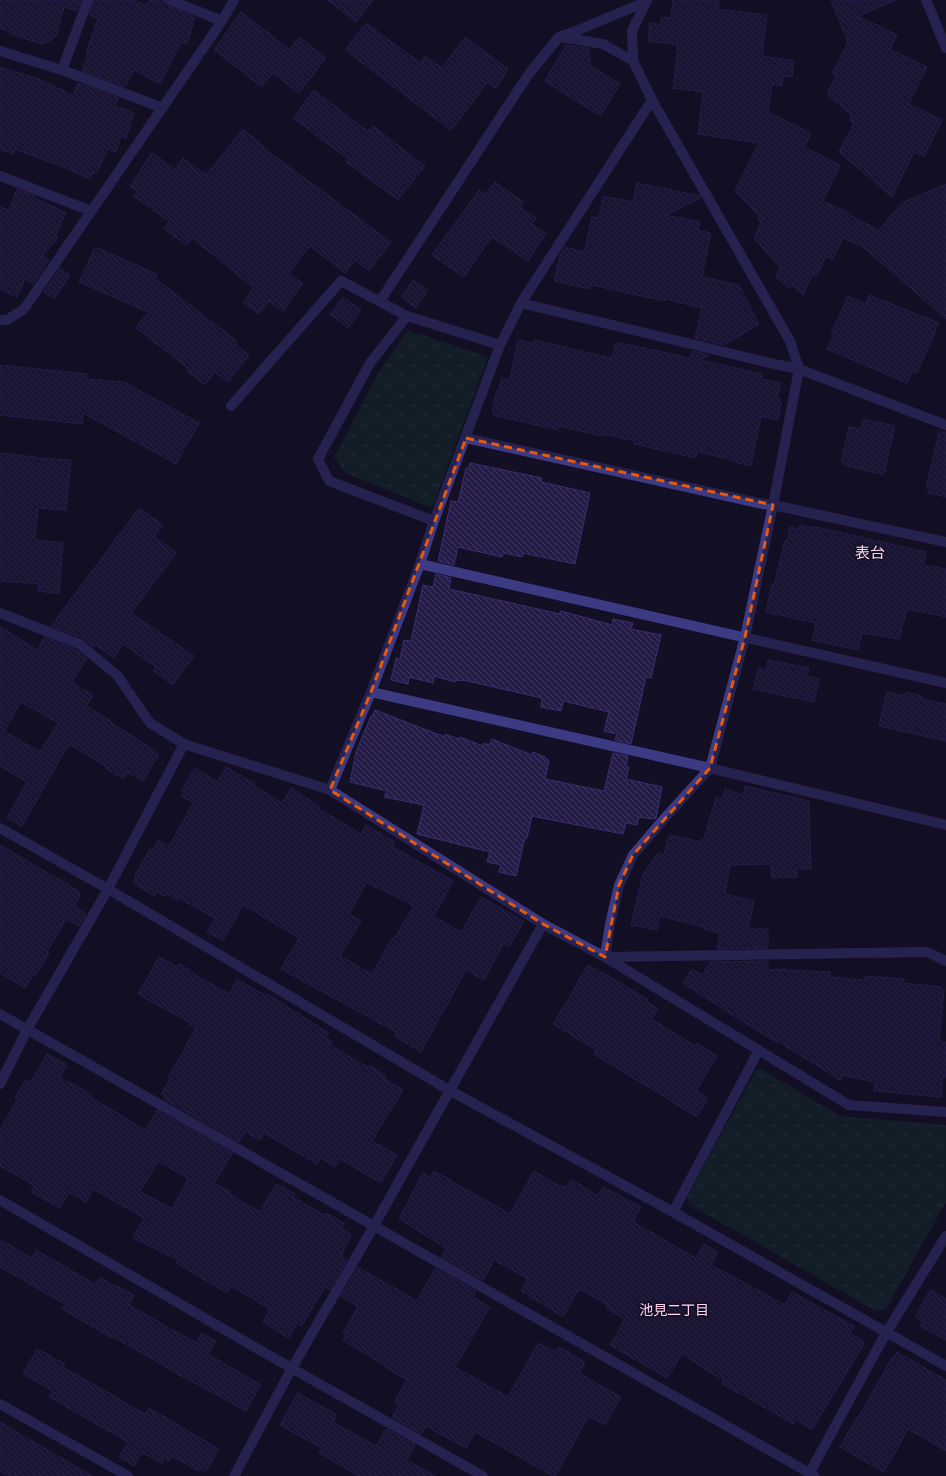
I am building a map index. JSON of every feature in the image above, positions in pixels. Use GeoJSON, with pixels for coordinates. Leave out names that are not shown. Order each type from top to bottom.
{"type":"FeatureCollection","features":[{"type":"Feature","properties":{"kind":"street"},"geometry":{"type":"LineString","coordinates":[[62,70],[88,0]]}},
{"type":"Feature","properties":{"kind":"street"},"geometry":{"type":"LineString","coordinates":[[170,0],[222,21]]}},
{"type":"Feature","properties":{"kind":"street"},"geometry":{"type":"LineString","coordinates":[[0,320],[7,320],[24,309],[163,108],[222,21],[234,0]]}},
{"type":"Feature","properties":{"kind":"street"},"geometry":{"type":"LineString","coordinates":[[926,0],[946,48]]}},
{"type":"Feature","properties":{"kind":"street"},"geometry":{"type":"LineString","coordinates":[[380,300],[528,75],[559,37],[646,1]]}},
{"type":"Feature","properties":{"kind":"street"},"geometry":{"type":"LineString","coordinates":[[605,957],[610,924],[619,885],[633,855],[710,768],[745,637],[800,369],[790,341],[652,100],[633,60],[632,31],[646,1]]}},
{"type":"Feature","properties":{"kind":"street"},"geometry":{"type":"LineString","coordinates":[[559,37],[602,44],[633,60]]}},
{"type":"Feature","properties":{"kind":"street"},"geometry":{"type":"LineString","coordinates":[[0,51],[62,70],[163,108]]}},
{"type":"Feature","properties":{"kind":"street"},"geometry":{"type":"LineString","coordinates":[[330,790],[371,692],[420,564],[434,522],[500,345],[521,303],[652,100]]}},
{"type":"Feature","properties":{"kind":"street"},"geometry":{"type":"LineString","coordinates":[[0,176],[91,211]]}},
{"type":"Feature","properties":{"kind":"street"},"geometry":{"type":"LineString","coordinates":[[230,406],[341,281],[380,300],[407,316],[500,345]]}},
{"type":"Feature","properties":{"kind":"street"},"geometry":{"type":"LineString","coordinates":[[521,303],[766,363],[800,369],[946,425]]}},
{"type":"Feature","properties":{"kind":"street"},"geometry":{"type":"LineString","coordinates":[[407,316],[370,363],[318,459],[329,481],[434,522]]}},
{"type":"Feature","properties":{"kind":"street"},"geometry":{"type":"LineString","coordinates":[[466,438],[763,504],[946,542]]}},
{"type":"Feature","properties":{"kind":"street"},"geometry":{"type":"LineString","coordinates":[[420,564],[946,683]]}},
{"type":"Feature","properties":{"kind":"street"},"geometry":{"type":"LineString","coordinates":[[0,613],[79,644],[117,675],[150,723],[184,744],[330,790],[543,924],[605,957],[849,1105],[946,1112]]}},
{"type":"Feature","properties":{"kind":"street"},"geometry":{"type":"LineString","coordinates":[[371,692],[710,768],[946,825]]}},
{"type":"Feature","properties":{"kind":"street"},"geometry":{"type":"LineString","coordinates":[[0,1084],[28,1030],[108,889],[184,744]]}},
{"type":"Feature","properties":{"kind":"street"},"geometry":{"type":"LineString","coordinates":[[0,828],[108,889],[449,1090],[673,1212],[946,1366]]}},
{"type":"Feature","properties":{"kind":"street"},"geometry":{"type":"LineString","coordinates":[[234,1476],[292,1368],[374,1226],[543,924]]}},
{"type":"Feature","properties":{"kind":"street"},"geometry":{"type":"LineString","coordinates":[[605,957],[927,952],[946,961]]}},
{"type":"Feature","properties":{"kind":"street"},"geometry":{"type":"LineString","coordinates":[[0,1014],[811,1475],[886,1332],[946,1236]]}},
{"type":"Feature","properties":{"kind":"street"},"geometry":{"type":"LineString","coordinates":[[673,1212],[759,1050]]}},
{"type":"Feature","properties":{"kind":"street"},"geometry":{"type":"LineString","coordinates":[[0,1200],[483,1476]]}},
{"type":"Feature","properties":{"kind":"street"},"geometry":{"type":"LineString","coordinates":[[0,1404],[128,1476]]}},
{"type":"Feature","properties":{"kind":"highlighted area"},"geometry":{"type":"Polygon","coordinates":[[[466,438],[773,505],[745,637],[710,768],[633,855],[619,885],[605,957],[543,924],[330,790],[371,692],[466,438]]]}},
{"type":"Feature","properties":{"kind":"green space"},"geometry":{"type":"Polygon","coordinates":[[[408,330],[488,357],[432,508],[345,473],[334,457],[379,371],[408,330]]]}},
{"type":"Feature","properties":{"kind":"green space"},"geometry":{"type":"Polygon","coordinates":[[[756,1070],[763,1070],[840,1116],[946,1125],[946,1202],[886,1309],[876,1311],[690,1205],[687,1197],[756,1070]]]}},
{"type":"Feature","properties":{"kind":"building"},"geometry":{"type":"Polygon","coordinates":[[[0,0],[81,0],[77,11],[64,7],[56,36],[50,41],[42,44],[10,34],[10,32],[0,28],[0,0]]]}},
{"type":"Feature","properties":{"kind":"building"},"geometry":{"type":"Polygon","coordinates":[[[94,0],[132,0],[147,5],[149,0],[164,0],[165,4],[168,6],[195,17],[187,44],[181,42],[160,84],[134,70],[125,87],[82,71],[88,54],[86,53],[98,18],[89,15],[94,0]]]}},
{"type":"Feature","properties":{"kind":"building"},"geometry":{"type":"Polygon","coordinates":[[[327,0],[373,0],[356,22],[327,0]]]}},
{"type":"Feature","properties":{"kind":"building"},"geometry":{"type":"Polygon","coordinates":[[[673,0],[719,0],[718,9],[767,15],[762,56],[794,61],[792,77],[783,76],[782,86],[772,84],[768,112],[811,133],[804,147],[840,165],[823,201],[851,214],[850,216],[879,230],[903,202],[946,184],[946,319],[863,247],[843,238],[833,259],[826,256],[817,276],[813,274],[803,295],[792,285],[789,289],[776,277],[780,268],[754,238],[761,222],[758,220],[759,216],[735,191],[759,143],[698,134],[703,92],[673,88],[678,45],[648,41],[650,23],[660,24],[662,17],[671,18],[673,0]]]}},
{"type":"Feature","properties":{"kind":"building"},"geometry":{"type":"Polygon","coordinates":[[[831,0],[896,0],[858,16],[897,35],[890,49],[927,67],[909,104],[942,120],[924,157],[914,152],[892,197],[839,152],[854,123],[850,121],[852,116],[827,94],[836,76],[832,74],[848,42],[831,0]]]}},
{"type":"Feature","properties":{"kind":"building"},"geometry":{"type":"Polygon","coordinates":[[[241,12],[290,50],[299,37],[326,58],[299,93],[273,73],[262,87],[214,50],[241,12]]]}},
{"type":"Feature","properties":{"kind":"building"},"geometry":{"type":"Polygon","coordinates":[[[366,23],[420,63],[425,56],[442,68],[465,37],[508,69],[496,89],[487,83],[451,130],[345,50],[366,23]]]}},
{"type":"Feature","properties":{"kind":"building"},"geometry":{"type":"Polygon","coordinates":[[[564,45],[588,48],[591,66],[620,84],[600,116],[545,81],[564,49],[564,45]]]}},
{"type":"Feature","properties":{"kind":"building"},"geometry":{"type":"Polygon","coordinates":[[[0,67],[38,79],[73,95],[78,83],[119,98],[115,106],[134,113],[126,138],[121,136],[116,152],[108,149],[96,174],[93,172],[90,179],[55,163],[15,149],[13,154],[0,149],[0,67]]]}},
{"type":"Feature","properties":{"kind":"building"},"geometry":{"type":"Polygon","coordinates":[[[314,90],[368,132],[373,126],[425,166],[398,200],[346,162],[348,159],[293,118],[314,90]]]}},
{"type":"Feature","properties":{"kind":"building"},"geometry":{"type":"Polygon","coordinates":[[[243,129],[272,154],[391,242],[369,271],[355,260],[345,273],[310,246],[289,273],[303,284],[283,311],[269,301],[259,314],[243,302],[253,287],[192,238],[187,245],[164,229],[169,221],[133,196],[137,191],[130,186],[152,153],[175,169],[183,158],[206,175],[243,129]]]}},
{"type":"Feature","properties":{"kind":"building"},"geometry":{"type":"Polygon","coordinates":[[[495,182],[524,202],[520,207],[536,218],[532,224],[546,234],[528,261],[492,237],[464,277],[432,255],[479,190],[486,194],[495,182]]]}},
{"type":"Feature","properties":{"kind":"building"},"geometry":{"type":"Polygon","coordinates":[[[637,183],[700,196],[701,198],[666,215],[700,222],[698,230],[711,233],[702,277],[739,285],[759,324],[724,345],[695,338],[702,308],[665,299],[665,301],[591,285],[590,289],[554,281],[560,255],[565,247],[584,252],[592,217],[599,218],[603,196],[633,202],[637,183]]]}},
{"type":"Feature","properties":{"kind":"building"},"geometry":{"type":"Polygon","coordinates":[[[17,189],[35,196],[34,198],[66,213],[55,236],[58,237],[42,256],[49,260],[33,284],[25,279],[17,297],[0,289],[0,207],[9,210],[17,189]]]}},
{"type":"Feature","properties":{"kind":"building"},"geometry":{"type":"Polygon","coordinates":[[[95,247],[157,274],[155,278],[237,341],[235,344],[249,355],[228,382],[215,372],[205,385],[187,371],[189,369],[136,328],[148,312],[79,282],[95,247]]]}},
{"type":"Feature","properties":{"kind":"building"},"geometry":{"type":"Polygon","coordinates":[[[60,268],[70,275],[54,299],[44,292],[60,268]]]}},
{"type":"Feature","properties":{"kind":"building"},"geometry":{"type":"Polygon","coordinates":[[[413,280],[428,290],[416,308],[401,297],[413,280]]]}},
{"type":"Feature","properties":{"kind":"building"},"geometry":{"type":"Polygon","coordinates":[[[869,295],[939,323],[917,373],[913,371],[907,383],[827,349],[834,334],[831,334],[848,296],[866,304],[869,295]]]}},
{"type":"Feature","properties":{"kind":"building"},"geometry":{"type":"Polygon","coordinates":[[[343,297],[361,310],[348,328],[330,314],[343,297]]]}},
{"type":"Feature","properties":{"kind":"building"},"geometry":{"type":"Polygon","coordinates":[[[518,340],[534,344],[534,340],[612,358],[616,342],[690,358],[692,351],[709,355],[700,360],[762,374],[761,379],[781,383],[777,397],[780,398],[779,402],[781,403],[778,420],[761,416],[751,466],[734,462],[734,460],[697,452],[696,458],[634,444],[635,441],[603,434],[603,436],[559,426],[558,430],[493,415],[494,413],[492,412],[501,378],[510,380],[518,340]]]}},
{"type":"Feature","properties":{"kind":"building"},"geometry":{"type":"Polygon","coordinates":[[[0,365],[87,374],[87,379],[124,382],[199,423],[176,464],[83,413],[82,424],[0,415],[0,365]]]}},
{"type":"Feature","properties":{"kind":"building"},"geometry":{"type":"Polygon","coordinates":[[[863,419],[895,426],[884,475],[844,465],[845,463],[841,462],[849,427],[861,429],[863,419]]]}},
{"type":"Feature","properties":{"kind":"building"},"geometry":{"type":"Polygon","coordinates":[[[939,432],[946,432],[946,497],[928,493],[929,489],[926,488],[939,432]]]}},
{"type":"Feature","properties":{"kind":"building"},"geometry":{"type":"Polygon","coordinates":[[[0,453],[36,458],[71,460],[66,510],[38,508],[35,540],[63,543],[59,594],[38,591],[39,584],[0,581],[0,453]]]}},
{"type":"Feature","properties":{"kind":"building"},"geometry":{"type":"Polygon","coordinates":[[[470,463],[542,478],[541,482],[590,493],[575,564],[523,553],[522,557],[503,553],[502,557],[458,547],[454,565],[438,561],[451,501],[458,502],[466,468],[468,469],[470,463]]]}},
{"type":"Feature","properties":{"kind":"building"},"geometry":{"type":"Polygon","coordinates":[[[139,508],[163,525],[154,536],[176,553],[131,613],[194,656],[173,685],[153,671],[156,667],[123,644],[114,658],[95,644],[93,647],[82,638],[51,626],[139,508]]]}},
{"type":"Feature","properties":{"kind":"building"},"geometry":{"type":"Polygon","coordinates":[[[800,525],[812,528],[812,526],[926,552],[923,565],[946,569],[946,617],[907,609],[899,639],[862,633],[858,650],[812,640],[816,623],[766,612],[772,584],[774,585],[785,540],[787,541],[790,527],[799,529],[800,525]]]}},
{"type":"Feature","properties":{"kind":"building"},"geometry":{"type":"Polygon","coordinates":[[[436,574],[451,578],[449,589],[560,614],[561,611],[612,625],[613,619],[633,623],[631,629],[661,635],[651,678],[646,677],[631,744],[615,740],[617,734],[604,731],[609,712],[563,701],[561,711],[541,707],[542,698],[463,680],[456,680],[455,682],[434,676],[433,683],[409,677],[408,684],[391,680],[396,658],[400,659],[404,640],[411,641],[423,585],[433,587],[436,574]]]}},
{"type":"Feature","properties":{"kind":"building"},"geometry":{"type":"Polygon","coordinates":[[[0,626],[37,650],[45,637],[76,650],[87,659],[72,682],[93,695],[86,706],[111,721],[110,722],[159,754],[143,781],[127,772],[123,779],[69,744],[22,826],[7,818],[27,782],[0,766],[0,626]],[[21,702],[4,731],[40,752],[58,723],[21,702]]]}},
{"type":"Feature","properties":{"kind":"building"},"geometry":{"type":"Polygon","coordinates":[[[768,660],[809,668],[807,676],[819,679],[814,702],[753,689],[759,668],[766,670],[768,660]]]}},
{"type":"Feature","properties":{"kind":"building"},"geometry":{"type":"Polygon","coordinates":[[[887,692],[905,696],[906,692],[922,696],[921,699],[946,704],[946,741],[879,726],[887,692]]]}},
{"type":"Feature","properties":{"kind":"building"},"geometry":{"type":"Polygon","coordinates":[[[375,710],[445,737],[445,734],[459,739],[460,737],[483,746],[484,743],[489,745],[492,739],[532,755],[533,752],[545,757],[549,761],[545,779],[604,791],[613,753],[628,756],[626,766],[629,767],[626,779],[662,787],[656,818],[639,817],[637,825],[626,823],[623,834],[532,816],[516,876],[499,872],[501,865],[487,862],[490,852],[417,834],[424,805],[384,797],[387,791],[350,782],[356,752],[375,710]]]}},
{"type":"Feature","properties":{"kind":"building"},"geometry":{"type":"Polygon","coordinates":[[[226,767],[255,784],[254,786],[282,803],[291,788],[321,807],[319,809],[361,834],[366,825],[395,842],[393,847],[453,881],[434,916],[461,932],[481,897],[524,921],[510,946],[504,943],[484,980],[466,970],[421,1052],[394,1036],[396,1032],[281,969],[299,938],[243,905],[223,940],[207,932],[215,918],[179,898],[178,901],[166,894],[165,896],[157,892],[154,896],[133,883],[136,878],[134,877],[150,849],[152,851],[158,840],[169,846],[193,803],[181,796],[184,792],[181,791],[195,768],[217,782],[226,767]],[[367,882],[349,914],[361,921],[340,956],[372,974],[392,938],[394,939],[414,906],[377,887],[376,888],[367,882]]]}},
{"type":"Feature","properties":{"kind":"building"},"geometry":{"type":"Polygon","coordinates":[[[745,786],[809,801],[811,869],[797,869],[797,877],[772,878],[771,864],[730,865],[725,894],[754,901],[748,929],[768,929],[768,948],[717,949],[720,933],[660,916],[657,930],[631,925],[643,874],[658,853],[664,854],[669,835],[702,842],[716,797],[722,799],[725,789],[743,795],[745,786]]]}},
{"type":"Feature","properties":{"kind":"building"},"geometry":{"type":"Polygon","coordinates":[[[0,845],[79,891],[78,893],[81,895],[74,906],[86,914],[79,926],[66,919],[47,952],[49,953],[35,977],[33,975],[25,988],[0,973],[0,845]]]}},
{"type":"Feature","properties":{"kind":"building"},"geometry":{"type":"Polygon","coordinates":[[[159,957],[177,967],[179,964],[226,992],[230,993],[237,979],[266,996],[267,994],[329,1033],[326,1038],[332,1042],[330,1045],[369,1068],[370,1066],[386,1076],[384,1079],[403,1090],[372,1141],[397,1155],[381,1183],[340,1159],[335,1167],[321,1158],[317,1164],[264,1133],[260,1140],[246,1132],[239,1142],[164,1099],[166,1096],[161,1094],[170,1079],[168,1078],[196,1028],[189,1024],[190,1023],[138,994],[159,957]]]}},
{"type":"Feature","properties":{"kind":"building"},"geometry":{"type":"Polygon","coordinates":[[[768,961],[768,970],[787,969],[830,972],[830,977],[865,980],[865,976],[904,979],[904,983],[941,987],[941,990],[944,990],[939,1042],[946,1042],[946,1077],[943,1076],[941,1097],[874,1091],[875,1082],[843,1075],[840,1080],[779,1042],[778,1043],[740,1020],[683,983],[692,969],[702,975],[711,962],[768,961]]]}},
{"type":"Feature","properties":{"kind":"building"},"geometry":{"type":"Polygon","coordinates":[[[588,965],[648,1000],[647,1002],[658,1009],[651,1019],[696,1046],[697,1043],[717,1056],[696,1091],[708,1098],[697,1117],[594,1054],[596,1050],[553,1024],[588,965]]]}},
{"type":"Feature","properties":{"kind":"building"},"geometry":{"type":"Polygon","coordinates":[[[47,1054],[67,1065],[60,1077],[92,1095],[91,1097],[145,1130],[157,1110],[233,1153],[214,1183],[231,1192],[229,1194],[260,1212],[276,1184],[295,1194],[293,1197],[324,1215],[326,1213],[344,1223],[341,1228],[351,1234],[341,1257],[347,1260],[330,1290],[325,1287],[302,1326],[297,1323],[289,1338],[263,1322],[270,1309],[231,1286],[227,1293],[176,1263],[178,1260],[133,1238],[144,1218],[93,1189],[86,1202],[69,1192],[60,1208],[31,1192],[35,1186],[0,1166],[0,1130],[17,1100],[15,1098],[26,1079],[31,1082],[47,1054]],[[158,1161],[140,1192],[172,1208],[188,1179],[158,1161]]]}},
{"type":"Feature","properties":{"kind":"building"},"geometry":{"type":"Polygon","coordinates":[[[434,1171],[510,1214],[534,1171],[561,1187],[562,1185],[566,1188],[572,1180],[598,1196],[603,1187],[641,1207],[633,1222],[696,1258],[704,1244],[718,1252],[711,1265],[785,1305],[792,1292],[854,1326],[850,1333],[863,1341],[862,1343],[864,1344],[812,1430],[795,1419],[793,1424],[722,1384],[724,1381],[682,1354],[667,1378],[610,1345],[625,1319],[606,1308],[608,1305],[580,1289],[563,1317],[521,1291],[528,1279],[494,1260],[483,1280],[441,1257],[446,1248],[399,1219],[423,1173],[430,1178],[434,1171]]]}},
{"type":"Feature","properties":{"kind":"building"},"geometry":{"type":"Polygon","coordinates":[[[0,1239],[31,1258],[36,1250],[95,1284],[100,1277],[134,1295],[129,1305],[196,1343],[202,1333],[216,1341],[208,1354],[261,1385],[246,1411],[62,1309],[65,1304],[0,1267],[0,1239]]]}},
{"type":"Feature","properties":{"kind":"building"},"geometry":{"type":"Polygon","coordinates":[[[358,1267],[417,1301],[435,1268],[476,1291],[473,1297],[490,1307],[455,1367],[508,1397],[538,1343],[555,1352],[559,1347],[585,1362],[579,1373],[621,1397],[605,1425],[589,1416],[555,1476],[475,1432],[466,1448],[426,1426],[421,1434],[392,1417],[399,1405],[394,1402],[407,1380],[343,1340],[346,1335],[343,1333],[358,1307],[341,1296],[358,1267]]]}},
{"type":"Feature","properties":{"kind":"building"},"geometry":{"type":"Polygon","coordinates":[[[930,1290],[946,1299],[946,1340],[920,1326],[923,1322],[915,1317],[930,1290]]]}},
{"type":"Feature","properties":{"kind":"building"},"geometry":{"type":"Polygon","coordinates":[[[37,1349],[65,1364],[63,1367],[145,1414],[149,1408],[219,1449],[206,1471],[200,1468],[198,1471],[172,1456],[169,1461],[164,1458],[162,1463],[144,1453],[141,1453],[134,1466],[119,1457],[128,1442],[49,1397],[53,1391],[23,1374],[37,1349]]]}},
{"type":"Feature","properties":{"kind":"building"},"geometry":{"type":"Polygon","coordinates":[[[897,1352],[946,1380],[946,1451],[908,1429],[884,1472],[840,1447],[892,1358],[893,1359],[897,1352]]]}},
{"type":"Feature","properties":{"kind":"building"},"geometry":{"type":"Polygon","coordinates":[[[298,1393],[337,1415],[333,1422],[376,1446],[386,1429],[415,1445],[407,1460],[435,1476],[359,1476],[319,1453],[322,1448],[280,1425],[298,1393]]]}},
{"type":"Feature","properties":{"kind":"building"},"geometry":{"type":"Polygon","coordinates":[[[0,1422],[92,1476],[9,1476],[0,1471],[0,1422]]]}},
{"type":"Feature","properties":{"kind":"district","name":"表台"},"geometry":{"type":"Point","coordinates":[870,552]}},
{"type":"Feature","properties":{"kind":"district","name":"池見二丁目"},"geometry":{"type":"Point","coordinates":[674,1309]}}]}
